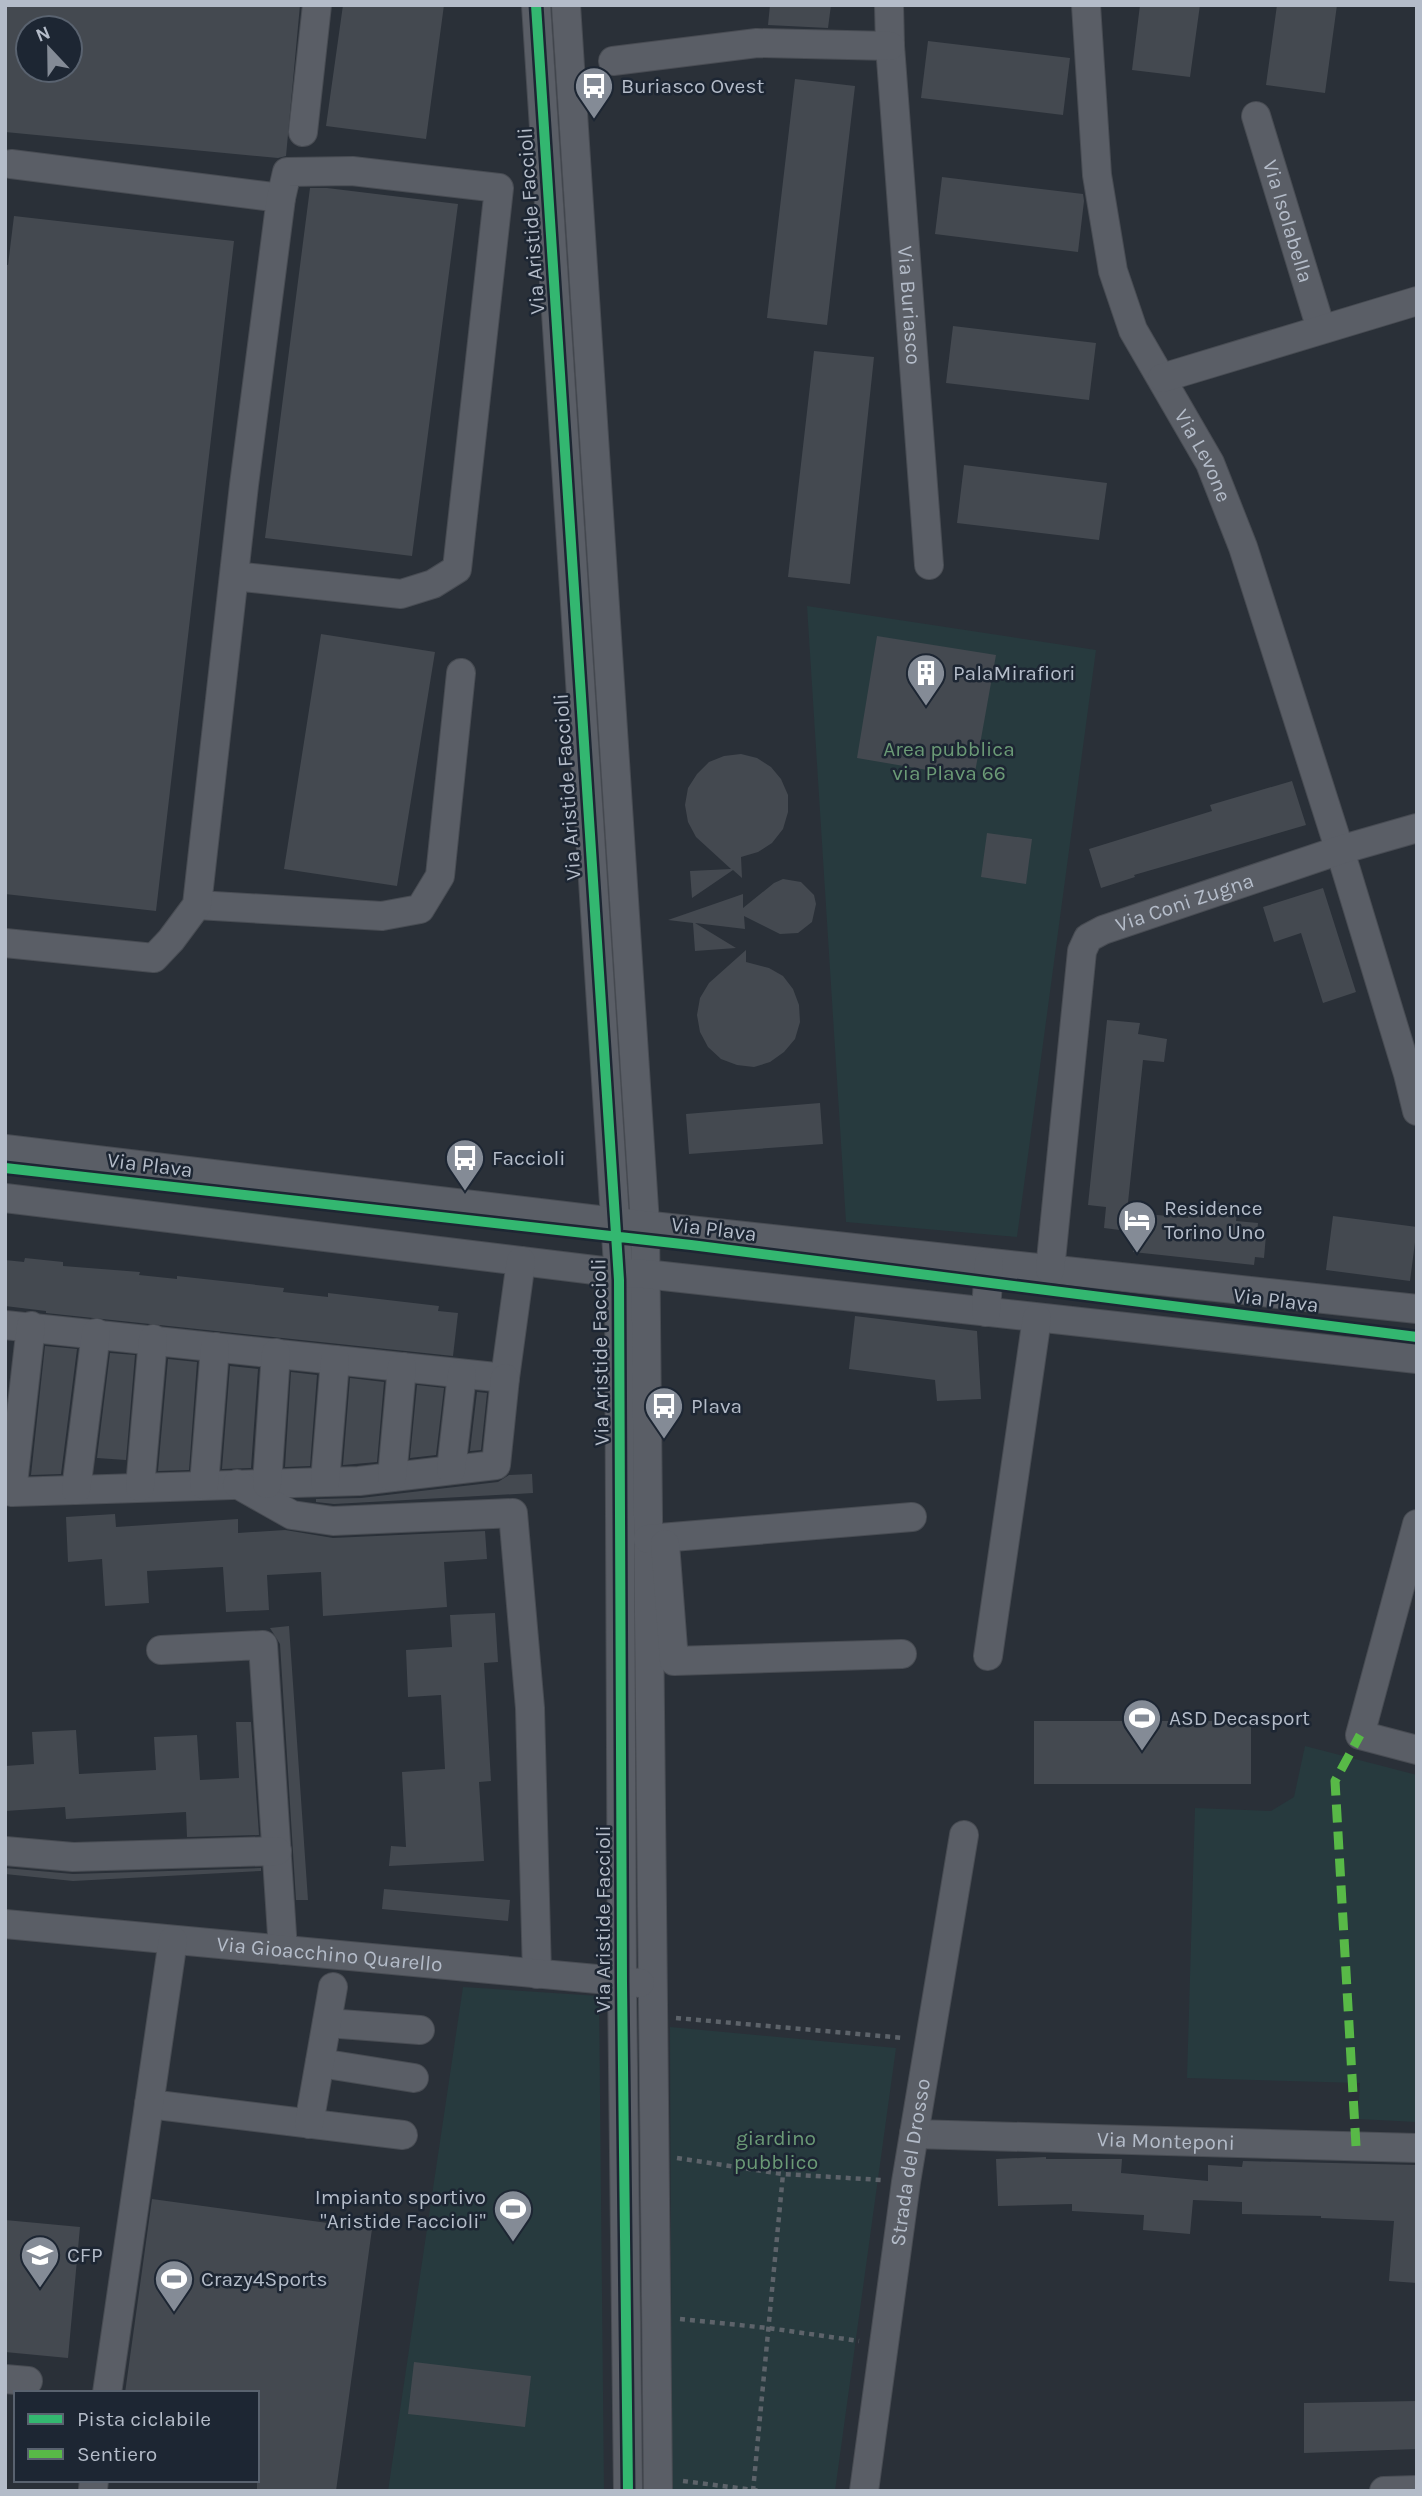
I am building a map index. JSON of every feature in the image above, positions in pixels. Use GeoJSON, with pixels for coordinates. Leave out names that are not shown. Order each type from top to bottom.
{"type":"FeatureCollection","features":[{"type":"Feature","properties":{"kind":"street"},"geometry":{"type":"LineString","coordinates":[[303,132],[317,5]]}},
{"type":"Feature","properties":{"kind":"street","name":"Via Aristide Faccioli"},"geometry":{"type":"LineString","coordinates":[[536,5],[615,1222],[632,1274],[644,1539],[653,1984],[658,2484]]}},
{"type":"Feature","properties":{"kind":"street","name":"Via Aristide Faccioli"},"geometry":{"type":"LineString","coordinates":[[566,5],[645,1224],[632,1274]]}},
{"type":"Feature","properties":{"kind":"street","name":"Via Buriasco"},"geometry":{"type":"LineString","coordinates":[[889,5],[929,565]]}},
{"type":"Feature","properties":{"kind":"street","name":"Via Levone"},"geometry":{"type":"LineString","coordinates":[[1086,5],[1097,174],[1113,271],[1133,330],[1210,463],[1242,547],[1340,849]]}},
{"type":"Feature","properties":{"kind":"street"},"geometry":{"type":"LineString","coordinates":[[613,61],[757,43],[890,46]]}},
{"type":"Feature","properties":{"kind":"street","name":"Via Isolabella"},"geometry":{"type":"LineString","coordinates":[[1256,116],[1321,329]]}},
{"type":"Feature","properties":{"kind":"street"},"geometry":{"type":"LineString","coordinates":[[11,164],[281,198]]}},
{"type":"Feature","properties":{"kind":"street"},"geometry":{"type":"LineString","coordinates":[[5,943],[154,958],[197,905],[234,576],[286,172],[352,171],[499,188],[457,569],[433,584],[401,594],[234,576]]}},
{"type":"Feature","properties":{"kind":"street"},"geometry":{"type":"LineString","coordinates":[[1162,378],[1417,301]]}},
{"type":"Feature","properties":{"kind":"street"},"geometry":{"type":"LineString","coordinates":[[197,905],[382,916],[420,909],[440,876],[461,673]]}},
{"type":"Feature","properties":{"kind":"street"},"geometry":{"type":"LineString","coordinates":[[1417,828],[1340,849],[1417,1111]]}},
{"type":"Feature","properties":{"kind":"street","name":"Via Coni Zugna"},"geometry":{"type":"LineString","coordinates":[[1049,1270],[1082,951],[1088,938],[1103,930],[1340,849]]}},
{"type":"Feature","properties":{"kind":"street","name":"Via Plava"},"geometry":{"type":"LineString","coordinates":[[5,1149],[615,1222],[1417,1309]]}},
{"type":"Feature","properties":{"kind":"street","name":"Via Plava"},"geometry":{"type":"LineString","coordinates":[[5,1198],[632,1274],[1417,1359]]}},
{"type":"Feature","properties":{"kind":"street"},"geometry":{"type":"LineString","coordinates":[[505,1378],[18,1325],[12,1492],[326,1482],[496,1465],[521,1261]]}},
{"type":"Feature","properties":{"kind":"street"},"geometry":{"type":"LineString","coordinates":[[986,1312],[989,1264]]}},
{"type":"Feature","properties":{"kind":"street"},"geometry":{"type":"LineString","coordinates":[[988,1656],[1037,1318]]}},
{"type":"Feature","properties":{"kind":"street"},"geometry":{"type":"LineString","coordinates":[[76,1490],[96,1333]]}},
{"type":"Feature","properties":{"kind":"street"},"geometry":{"type":"LineString","coordinates":[[140,1487],[153,1339]]}},
{"type":"Feature","properties":{"kind":"street"},"geometry":{"type":"LineString","coordinates":[[204,1485],[215,1346]]}},
{"type":"Feature","properties":{"kind":"street"},"geometry":{"type":"LineString","coordinates":[[267,1484],[276,1353]]}},
{"type":"Feature","properties":{"kind":"street"},"geometry":{"type":"LineString","coordinates":[[326,1482],[335,1360]]}},
{"type":"Feature","properties":{"kind":"street"},"geometry":{"type":"LineString","coordinates":[[392,1477],[402,1367]]}},
{"type":"Feature","properties":{"kind":"street"},"geometry":{"type":"LineString","coordinates":[[451,1470],[462,1374]]}},
{"type":"Feature","properties":{"kind":"street"},"geometry":{"type":"LineString","coordinates":[[237,1484],[292,1515],[333,1521],[513,1513],[530,1708],[537,1975]]}},
{"type":"Feature","properties":{"kind":"street"},"geometry":{"type":"LineString","coordinates":[[902,1654],[674,1661],[644,1539],[912,1517]]}},
{"type":"Feature","properties":{"kind":"street"},"geometry":{"type":"LineString","coordinates":[[1417,1524],[1360,1735],[1417,1750]]}},
{"type":"Feature","properties":{"kind":"street","name":"Via Aristide Faccioli"},"geometry":{"type":"LineString","coordinates":[[628,2491],[622,1982],[644,1539]]}},
{"type":"Feature","properties":{"kind":"street"},"geometry":{"type":"LineString","coordinates":[[161,1650],[263,1646],[283,1950]]}},
{"type":"Feature","properties":{"kind":"street","name":"Strada del Drosso"},"geometry":{"type":"LineString","coordinates":[[864,2491],[906,2182],[964,1835]]}},
{"type":"Feature","properties":{"kind":"street"},"geometry":{"type":"LineString","coordinates":[[5,1851],[73,1857],[277,1851]]}},
{"type":"Feature","properties":{"kind":"street","name":"Via Gioacchino Quarello"},"geometry":{"type":"LineString","coordinates":[[5,1924],[653,1984]]}},
{"type":"Feature","properties":{"kind":"street"},"geometry":{"type":"LineString","coordinates":[[107,2391],[173,1940]]}},
{"type":"Feature","properties":{"kind":"street"},"geometry":{"type":"LineString","coordinates":[[309,2123],[333,1987]]}},
{"type":"Feature","properties":{"kind":"street"},"geometry":{"type":"LineString","coordinates":[[327,2024],[420,2030]]}},
{"type":"Feature","properties":{"kind":"street"},"geometry":{"type":"LineString","coordinates":[[320,2063],[414,2078]]}},
{"type":"Feature","properties":{"kind":"street"},"geometry":{"type":"LineString","coordinates":[[149,2104],[403,2135]]}},
{"type":"Feature","properties":{"kind":"street","name":"Via Monteponi"},"geometry":{"type":"LineString","coordinates":[[914,2134],[1417,2148]]}},
{"type":"Feature","properties":{"kind":"street"},"geometry":{"type":"LineString","coordinates":[[1384,2491],[1417,2490]]}},
{"type":"Feature","properties":{"kind":"path"},"geometry":{"type":"LineString","coordinates":[[653,2016],[929,2040]]}},
{"type":"Feature","properties":{"kind":"path"},"geometry":{"type":"LineString","coordinates":[[655,2153],[783,2174],[906,2182]]}},
{"type":"Feature","properties":{"kind":"path"},"geometry":{"type":"LineString","coordinates":[[753,2490],[783,2174]]}},
{"type":"Feature","properties":{"kind":"path"},"geometry":{"type":"LineString","coordinates":[[655,2316],[856,2341],[884,2342]]}},
{"type":"Feature","properties":{"kind":"path"},"geometry":{"type":"LineString","coordinates":[[658,2484],[762,2491]]}},
{"type":"Feature","properties":{"kind":"green space","name":"Area pubblica via Plava 66"},"geometry":{"type":"Polygon","coordinates":[[[807,606],[1096,650],[1017,1237],[846,1222],[807,606]]]}},
{"type":"Feature","properties":{"kind":"green space"},"geometry":{"type":"Polygon","coordinates":[[[1305,1746],[1417,1775],[1416,2122],[1358,2119],[1360,2083],[1187,2078],[1195,1808],[1271,1811],[1294,1797],[1305,1746]]]}},
{"type":"Feature","properties":{"kind":"green space","name":"Impianto sportivo \"Aristide Faccioli\""},"geometry":{"type":"Polygon","coordinates":[[[463,1987],[599,1996],[604,2491],[388,2491],[463,1987]]]}},
{"type":"Feature","properties":{"kind":"green space","name":"giardino pubblico"},"geometry":{"type":"Polygon","coordinates":[[[670,2027],[896,2048],[835,2491],[672,2491],[670,2027]]]}},
{"type":"Feature","properties":{"kind":"building"},"geometry":{"type":"Polygon","coordinates":[[[5,5],[300,5],[286,156],[278,158],[5,132],[5,5]]]}},
{"type":"Feature","properties":{"kind":"building"},"geometry":{"type":"Polygon","coordinates":[[[343,5],[444,5],[426,139],[326,126],[343,5]]]}},
{"type":"Feature","properties":{"kind":"building"},"geometry":{"type":"Polygon","coordinates":[[[770,5],[831,5],[828,28],[768,25],[770,5]]]}},
{"type":"Feature","properties":{"kind":"building"},"geometry":{"type":"Polygon","coordinates":[[[1140,5],[1200,5],[1190,77],[1132,70],[1140,5]]]}},
{"type":"Feature","properties":{"kind":"building"},"geometry":{"type":"Polygon","coordinates":[[[1277,5],[1337,5],[1325,93],[1266,85],[1277,5]]]}},
{"type":"Feature","properties":{"kind":"building"},"geometry":{"type":"Polygon","coordinates":[[[928,41],[1070,58],[1063,115],[921,98],[928,41]]]}},
{"type":"Feature","properties":{"kind":"building"},"geometry":{"type":"Polygon","coordinates":[[[795,79],[855,86],[827,325],[767,318],[795,79]]]}},
{"type":"Feature","properties":{"kind":"building"},"geometry":{"type":"Polygon","coordinates":[[[942,177],[1083,194],[1078,252],[935,234],[942,177]]]}},
{"type":"Feature","properties":{"kind":"building"},"geometry":{"type":"Polygon","coordinates":[[[310,188],[458,204],[412,556],[265,538],[310,188]]]}},
{"type":"Feature","properties":{"kind":"building"},"geometry":{"type":"Polygon","coordinates":[[[14,216],[234,241],[156,911],[5,894],[5,265],[8,265],[14,216]]]}},
{"type":"Feature","properties":{"kind":"building"},"geometry":{"type":"Polygon","coordinates":[[[953,326],[1096,343],[1089,400],[946,383],[953,326]]]}},
{"type":"Feature","properties":{"kind":"building"},"geometry":{"type":"Polygon","coordinates":[[[814,351],[874,357],[850,584],[788,577],[814,351]]]}},
{"type":"Feature","properties":{"kind":"building"},"geometry":{"type":"Polygon","coordinates":[[[964,465],[1107,483],[1099,540],[957,523],[964,465]]]}},
{"type":"Feature","properties":{"kind":"building"},"geometry":{"type":"Polygon","coordinates":[[[321,634],[435,652],[397,886],[284,869],[321,634]]]}},
{"type":"Feature","properties":{"kind":"building","name":"PalaMirafiori"},"geometry":{"type":"Polygon","coordinates":[[[877,636],[996,655],[974,778],[857,758],[877,636]]]}},
{"type":"Feature","properties":{"kind":"building"},"geometry":{"type":"Polygon","coordinates":[[[741,754],[757,758],[771,767],[781,779],[788,795],[788,812],[783,829],[772,843],[758,852],[741,857],[742,878],[733,870],[692,898],[690,871],[731,869],[696,837],[688,822],[685,805],[688,788],[709,762],[724,756],[741,754]]]}},
{"type":"Feature","properties":{"kind":"building"},"geometry":{"type":"Polygon","coordinates":[[[1292,781],[1306,825],[1134,875],[1135,877],[1101,888],[1089,849],[1212,811],[1210,805],[1292,781]]]}},
{"type":"Feature","properties":{"kind":"building"},"geometry":{"type":"Polygon","coordinates":[[[987,833],[1032,839],[1026,884],[981,877],[987,833]]]}},
{"type":"Feature","properties":{"kind":"building"},"geometry":{"type":"Polygon","coordinates":[[[783,879],[801,882],[814,895],[816,904],[812,922],[798,933],[780,934],[744,916],[745,929],[695,923],[736,948],[695,951],[693,923],[668,920],[743,894],[743,908],[783,879]]]}},
{"type":"Feature","properties":{"kind":"building"},"geometry":{"type":"Polygon","coordinates":[[[1323,888],[1356,992],[1323,1003],[1301,933],[1274,942],[1263,907],[1323,888]]]}},
{"type":"Feature","properties":{"kind":"building"},"geometry":{"type":"Polygon","coordinates":[[[746,950],[746,962],[769,968],[783,976],[793,989],[799,1005],[800,1022],[795,1039],[784,1052],[770,1062],[754,1067],[721,1059],[708,1047],[700,1032],[697,1015],[700,998],[709,983],[746,950]]]}},
{"type":"Feature","properties":{"kind":"building"},"geometry":{"type":"Polygon","coordinates":[[[1107,1020],[1140,1023],[1138,1034],[1167,1039],[1164,1062],[1143,1060],[1127,1212],[1188,1218],[1189,1210],[1210,1212],[1211,1202],[1238,1205],[1236,1221],[1258,1223],[1257,1234],[1266,1235],[1264,1258],[1255,1257],[1254,1265],[1133,1252],[1135,1232],[1104,1228],[1106,1207],[1088,1205],[1107,1020]]]}},
{"type":"Feature","properties":{"kind":"building"},"geometry":{"type":"Polygon","coordinates":[[[820,1103],[823,1144],[689,1154],[686,1114],[820,1103]]]}},
{"type":"Feature","properties":{"kind":"building"},"geometry":{"type":"Polygon","coordinates":[[[1333,1216],[1417,1227],[1410,1281],[1326,1270],[1333,1216]]]}},
{"type":"Feature","properties":{"kind":"building"},"geometry":{"type":"Polygon","coordinates":[[[25,1258],[63,1262],[63,1266],[140,1272],[139,1275],[177,1279],[177,1276],[284,1288],[283,1292],[328,1297],[328,1293],[439,1306],[438,1311],[458,1313],[453,1356],[46,1313],[5,1306],[5,1260],[24,1262],[25,1258]]]}},
{"type":"Feature","properties":{"kind":"building"},"geometry":{"type":"Polygon","coordinates":[[[855,1316],[977,1331],[981,1399],[937,1401],[935,1380],[849,1369],[855,1316]]]}},
{"type":"Feature","properties":{"kind":"building"},"geometry":{"type":"Polygon","coordinates":[[[45,1346],[77,1349],[61,1474],[31,1475],[45,1346]]]}},
{"type":"Feature","properties":{"kind":"building"},"geometry":{"type":"Polygon","coordinates":[[[110,1353],[135,1355],[126,1460],[97,1458],[110,1353]]]}},
{"type":"Feature","properties":{"kind":"building"},"geometry":{"type":"Polygon","coordinates":[[[168,1359],[197,1362],[189,1470],[158,1471],[168,1359]]]}},
{"type":"Feature","properties":{"kind":"building"},"geometry":{"type":"Polygon","coordinates":[[[230,1366],[258,1369],[251,1468],[222,1469],[230,1366]]]}},
{"type":"Feature","properties":{"kind":"building"},"geometry":{"type":"Polygon","coordinates":[[[291,1372],[317,1375],[310,1466],[285,1467],[291,1372]]]}},
{"type":"Feature","properties":{"kind":"building"},"geometry":{"type":"Polygon","coordinates":[[[350,1378],[384,1382],[377,1462],[343,1465],[350,1378]]]}},
{"type":"Feature","properties":{"kind":"building"},"geometry":{"type":"Polygon","coordinates":[[[417,1385],[444,1388],[436,1455],[410,1458],[417,1385]]]}},
{"type":"Feature","properties":{"kind":"building"},"geometry":{"type":"Polygon","coordinates":[[[477,1392],[487,1393],[481,1450],[470,1451],[477,1392]]]}},
{"type":"Feature","properties":{"kind":"building"},"geometry":{"type":"Polygon","coordinates":[[[532,1474],[533,1493],[334,1504],[316,1502],[316,1499],[361,1498],[498,1482],[509,1475],[532,1474]]]}},
{"type":"Feature","properties":{"kind":"building"},"geometry":{"type":"Polygon","coordinates":[[[115,1514],[116,1527],[238,1519],[238,1533],[285,1530],[333,1538],[485,1531],[487,1559],[444,1562],[447,1607],[323,1616],[321,1572],[267,1575],[269,1610],[226,1612],[223,1567],[147,1571],[149,1603],[105,1606],[102,1559],[68,1562],[66,1517],[115,1514]]]}},
{"type":"Feature","properties":{"kind":"building"},"geometry":{"type":"Polygon","coordinates":[[[495,1613],[498,1662],[484,1663],[491,1781],[479,1782],[484,1861],[389,1866],[391,1846],[406,1847],[402,1772],[445,1769],[441,1695],[408,1697],[406,1650],[452,1647],[450,1615],[495,1613]]]}},
{"type":"Feature","properties":{"kind":"building"},"geometry":{"type":"Polygon","coordinates":[[[289,1626],[308,1900],[296,1900],[280,1644],[270,1628],[289,1626]]]}},
{"type":"Feature","properties":{"kind":"building","name":"ASD Decasport"},"geometry":{"type":"Polygon","coordinates":[[[1034,1721],[1251,1721],[1251,1784],[1034,1784],[1034,1721]]]}},
{"type":"Feature","properties":{"kind":"building"},"geometry":{"type":"Polygon","coordinates":[[[236,1722],[251,1722],[259,1835],[187,1837],[186,1812],[66,1819],[65,1807],[5,1811],[5,1766],[34,1764],[32,1732],[76,1730],[79,1774],[156,1770],[154,1737],[197,1735],[200,1780],[239,1778],[236,1722]]]}},
{"type":"Feature","properties":{"kind":"building"},"geometry":{"type":"Polygon","coordinates":[[[5,1868],[73,1874],[261,1868],[261,1871],[73,1881],[5,1874],[5,1868]]]}},
{"type":"Feature","properties":{"kind":"building"},"geometry":{"type":"Polygon","coordinates":[[[384,1889],[510,1900],[508,1921],[382,1909],[384,1889]]]}},
{"type":"Feature","properties":{"kind":"building"},"geometry":{"type":"Polygon","coordinates":[[[996,2159],[1122,2159],[1121,2173],[1208,2181],[1208,2165],[1242,2167],[1243,2161],[1417,2165],[1417,2283],[1389,2281],[1394,2221],[1242,2214],[1242,2202],[1193,2200],[1190,2234],[1143,2230],[1144,2215],[1072,2211],[1072,2204],[998,2206],[996,2159]]]}},
{"type":"Feature","properties":{"kind":"building"},"geometry":{"type":"Polygon","coordinates":[[[152,2199],[372,2229],[336,2491],[257,2491],[259,2391],[125,2391],[152,2199]]]}},
{"type":"Feature","properties":{"kind":"building","name":"CFP"},"geometry":{"type":"Polygon","coordinates":[[[5,2220],[80,2227],[68,2358],[5,2352],[5,2220]]]}},
{"type":"Feature","properties":{"kind":"building"},"geometry":{"type":"Polygon","coordinates":[[[414,2362],[531,2376],[525,2427],[408,2414],[414,2362]]]}},
{"type":"Feature","properties":{"kind":"building"},"geometry":{"type":"Polygon","coordinates":[[[1417,2401],[1417,2449],[1304,2453],[1304,2403],[1417,2401]]]}},
{"type":"Feature","properties":{"kind":"marked path"},"geometry":{"type":"LineString","coordinates":[[1356,2146],[1335,1781],[1360,1735]]}},
{"type":"Feature","properties":{"kind":"cycle path"},"geometry":{"type":"LineString","coordinates":[[536,5],[619,1280],[622,1982],[628,2491]]}},
{"type":"Feature","properties":{"kind":"cycle path"},"geometry":{"type":"LineString","coordinates":[[5,1168],[691,1245],[1417,1337]]}},
{"type":"Feature","properties":{"kind":"place","name":"Buriasco Ovest"},"geometry":{"type":"Point","coordinates":[594,120]}},
{"type":"Feature","properties":{"kind":"place","name":"PalaMirafiori"},"geometry":{"type":"Point","coordinates":[926,707]}},
{"type":"Feature","properties":{"kind":"place","name":"Faccioli"},"geometry":{"type":"Point","coordinates":[465,1192]}},
{"type":"Feature","properties":{"kind":"place","name":"Residence Torino Uno"},"geometry":{"type":"Point","coordinates":[1137,1254]}},
{"type":"Feature","properties":{"kind":"place","name":"Plava"},"geometry":{"type":"Point","coordinates":[664,1440]}},
{"type":"Feature","properties":{"kind":"place","name":"ASD Decasport"},"geometry":{"type":"Point","coordinates":[1142,1752]}},
{"type":"Feature","properties":{"kind":"place","name":"Impianto sportivo \"Aristide Faccioli\""},"geometry":{"type":"Point","coordinates":[513,2243]}},
{"type":"Feature","properties":{"kind":"place","name":"CFP"},"geometry":{"type":"Point","coordinates":[40,2289]}},
{"type":"Feature","properties":{"kind":"place","name":"Crazy4Sports"},"geometry":{"type":"Point","coordinates":[174,2313]}}]}
